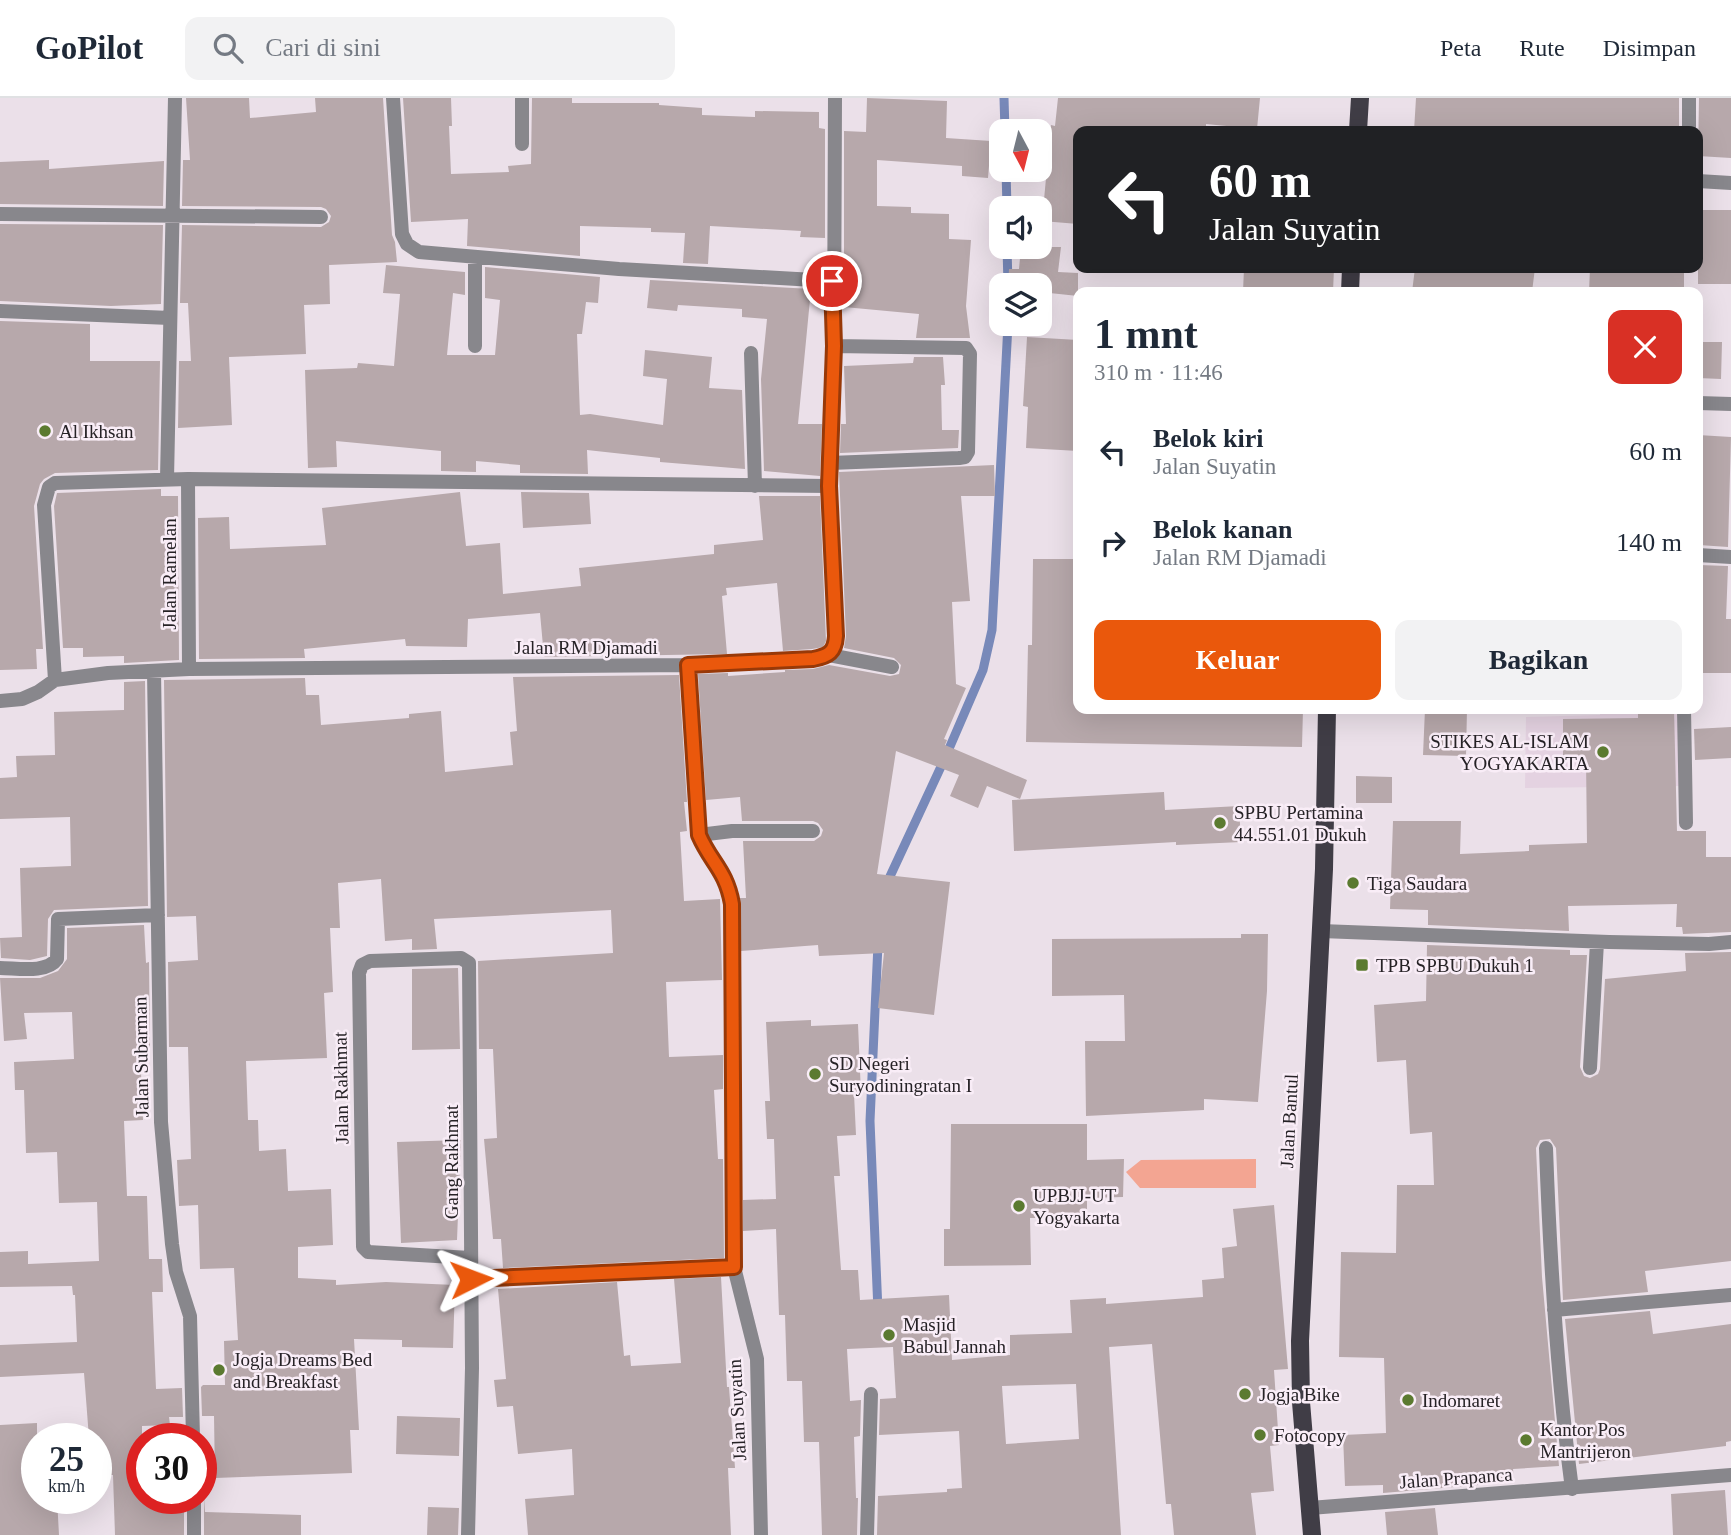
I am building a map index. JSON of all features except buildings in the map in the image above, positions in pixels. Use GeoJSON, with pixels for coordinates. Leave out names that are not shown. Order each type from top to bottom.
{"type":"FeatureCollection","features":[{"type":"Feature","properties":{"kind":"main road"},"geometry":{"type":"LineString","coordinates":[[1358,126],[1360,98]]}},
{"type":"Feature","properties":{"kind":"main road","name":"Jalan Bantul"},"geometry":{"type":"LineString","coordinates":[[1312,1535],[1301,1402],[1300,1341],[1321,931],[1327,714]]}},
{"type":"Feature","properties":{"kind":"street"},"geometry":{"type":"LineString","coordinates":[[167,479],[175,98]]}},
{"type":"Feature","properties":{"kind":"street"},"geometry":{"type":"LineString","coordinates":[[393,98],[402,234],[407,244],[419,253],[832,281]]}},
{"type":"Feature","properties":{"kind":"street"},"geometry":{"type":"LineString","coordinates":[[522,98],[522,144]]}},
{"type":"Feature","properties":{"kind":"street"},"geometry":{"type":"LineString","coordinates":[[829,655],[836,636],[829,486],[834,346],[832,281],[835,98]]}},
{"type":"Feature","properties":{"kind":"street"},"geometry":{"type":"LineString","coordinates":[[1689,98],[1689,126]]}},
{"type":"Feature","properties":{"kind":"street"},"geometry":{"type":"LineString","coordinates":[[1703,181],[1731,183]]}},
{"type":"Feature","properties":{"kind":"street"},"geometry":{"type":"LineString","coordinates":[[0,214],[321,217]]}},
{"type":"Feature","properties":{"kind":"street"},"geometry":{"type":"LineString","coordinates":[[475,258],[475,346]]}},
{"type":"Feature","properties":{"kind":"street"},"geometry":{"type":"LineString","coordinates":[[0,311],[170,318]]}},
{"type":"Feature","properties":{"kind":"street"},"geometry":{"type":"LineString","coordinates":[[830,463],[959,458],[965,457],[968,452],[970,354],[966,348],[834,346]]}},
{"type":"Feature","properties":{"kind":"street"},"geometry":{"type":"LineString","coordinates":[[751,353],[755,486]]}},
{"type":"Feature","properties":{"kind":"street"},"geometry":{"type":"LineString","coordinates":[[1703,403],[1731,404]]}},
{"type":"Feature","properties":{"kind":"street"},"geometry":{"type":"LineString","coordinates":[[55,680],[45,522],[46,495],[48,487],[64,482],[188,479],[829,486]]}},
{"type":"Feature","properties":{"kind":"street","name":"Jalan Ramelan"},"geometry":{"type":"LineString","coordinates":[[188,479],[189,669]]}},
{"type":"Feature","properties":{"kind":"street"},"geometry":{"type":"LineString","coordinates":[[1703,555],[1731,557]]}},
{"type":"Feature","properties":{"kind":"street","name":"Jalan RM Djamadi"},"geometry":{"type":"LineString","coordinates":[[0,701],[22,699],[55,680],[108,673],[189,669],[688,665],[813,659],[829,655],[891,667]]}},
{"type":"Feature","properties":{"kind":"street","name":"Jalan Suyatin"},"geometry":{"type":"LineString","coordinates":[[688,665],[699,835],[704,848],[724,875],[732,904],[734,1267],[757,1359],[761,1535]]}},
{"type":"Feature","properties":{"kind":"street","name":"Jalan Subarman"},"geometry":{"type":"LineString","coordinates":[[153,671],[161,1122],[173,1253],[190,1316],[193,1423]]}},
{"type":"Feature","properties":{"kind":"street"},"geometry":{"type":"LineString","coordinates":[[1684,714],[1686,823]]}},
{"type":"Feature","properties":{"kind":"street"},"geometry":{"type":"LineString","coordinates":[[699,835],[771,830],[813,831]]}},
{"type":"Feature","properties":{"kind":"street"},"geometry":{"type":"LineString","coordinates":[[0,968],[45,968],[55,963],[58,954],[58,919],[158,915]]}},
{"type":"Feature","properties":{"kind":"street"},"geometry":{"type":"LineString","coordinates":[[1321,931],[1597,942],[1731,942]]}},
{"type":"Feature","properties":{"kind":"street"},"geometry":{"type":"LineString","coordinates":[[1590,1068],[1597,942]]}},
{"type":"Feature","properties":{"kind":"street","name":"Jalan Rakhmat"},"geometry":{"type":"LineString","coordinates":[[470,1258],[368,1252],[363,1247],[359,972],[362,965],[370,961],[461,958],[469,963],[471,999]]}},
{"type":"Feature","properties":{"kind":"street","name":"Gang Rakhmat"},"geometry":{"type":"LineString","coordinates":[[468,1535],[472,1368],[471,999]]}},
{"type":"Feature","properties":{"kind":"street"},"geometry":{"type":"LineString","coordinates":[[1546,1148],[1554,1310],[1563,1421],[1572,1489]]}},
{"type":"Feature","properties":{"kind":"street"},"geometry":{"type":"LineString","coordinates":[[471,1279],[734,1267]]}},
{"type":"Feature","properties":{"kind":"street"},"geometry":{"type":"LineString","coordinates":[[1554,1310],[1731,1295]]}},
{"type":"Feature","properties":{"kind":"street"},"geometry":{"type":"LineString","coordinates":[[867,1535],[871,1394]]}},
{"type":"Feature","properties":{"kind":"street","name":"Jalan Prapanca"},"geometry":{"type":"LineString","coordinates":[[1310,1508],[1731,1475]]}},
{"type":"Feature","properties":{"kind":"street"},"geometry":{"type":"LineString","coordinates":[[194,1514],[194,1535]]}},
{"type":"Feature","properties":{"kind":"shaded area","name":"STIKES AL-ISLAM YOGYAKARTA"},"geometry":{"type":"Polygon","coordinates":[[[1680,714],[1680,786],[1525,788],[1526,717],[1680,714]]]}},
{"type":"Feature","properties":{"kind":"shaded area"},"geometry":{"type":"Polygon","coordinates":[[[1256,1159],[1256,1188],[1140,1188],[1126,1172],[1141,1160],[1256,1159]]]}},
{"type":"Feature","properties":{"kind":"waterway"},"geometry":{"type":"LineString","coordinates":[[1004,98],[1005,119]]}},
{"type":"Feature","properties":{"kind":"waterway"},"geometry":{"type":"LineString","coordinates":[[1006,182],[1007,196]]}},
{"type":"Feature","properties":{"kind":"waterway"},"geometry":{"type":"LineString","coordinates":[[1007,259],[1008,273]]}},
{"type":"Feature","properties":{"kind":"waterway"},"geometry":{"type":"LineString","coordinates":[[886,885],[983,670],[992,630],[1007,336]]}},
{"type":"Feature","properties":{"kind":"waterway"},"geometry":{"type":"LineString","coordinates":[[878,944],[870,1121],[878,1311]]}},
{"type":"Feature","properties":{"kind":"place","name":"Al Ikhsan"},"geometry":{"type":"Point","coordinates":[45,431]}},
{"type":"Feature","properties":{"kind":"place","name":"STIKES AL-ISLAM YOGYAKARTA"},"geometry":{"type":"Point","coordinates":[1603,752]}},
{"type":"Feature","properties":{"kind":"place","name":"SPBU Pertamina 44.551.01 Dukuh"},"geometry":{"type":"Point","coordinates":[1220,823]}},
{"type":"Feature","properties":{"kind":"place","name":"Tiga Saudara"},"geometry":{"type":"Point","coordinates":[1353,883]}},
{"type":"Feature","properties":{"kind":"place","name":"TPB SPBU Dukuh 1"},"geometry":{"type":"Point","coordinates":[1362,965]}},
{"type":"Feature","properties":{"kind":"place","name":"SD Negeri Suryodiningratan I"},"geometry":{"type":"Point","coordinates":[815,1074]}},
{"type":"Feature","properties":{"kind":"place","name":"UPBJJ-UT Yogyakarta"},"geometry":{"type":"Point","coordinates":[1019,1206]}},
{"type":"Feature","properties":{"kind":"place","name":"Masjid Babul Jannah"},"geometry":{"type":"Point","coordinates":[889,1335]}},
{"type":"Feature","properties":{"kind":"place","name":"Jogja Dreams Bed and Breakfast"},"geometry":{"type":"Point","coordinates":[219,1370]}},
{"type":"Feature","properties":{"kind":"place","name":"Jogja Bike"},"geometry":{"type":"Point","coordinates":[1245,1394]}},
{"type":"Feature","properties":{"kind":"place","name":"Indomaret"},"geometry":{"type":"Point","coordinates":[1408,1400]}},
{"type":"Feature","properties":{"kind":"place","name":"Fotocopy"},"geometry":{"type":"Point","coordinates":[1260,1435]}},
{"type":"Feature","properties":{"kind":"place","name":"Kantor Pos Mantrijeron"},"geometry":{"type":"Point","coordinates":[1526,1440]}},
{"type":"Feature","properties":{"kind":"route"},"geometry":{"type":"LineString","coordinates":[[471,1279],[734,1267],[732,904],[724,875],[704,848],[699,835],[688,665],[813,659],[829,655],[833,650],[836,636],[829,486],[834,346],[832,281]]}}]}
